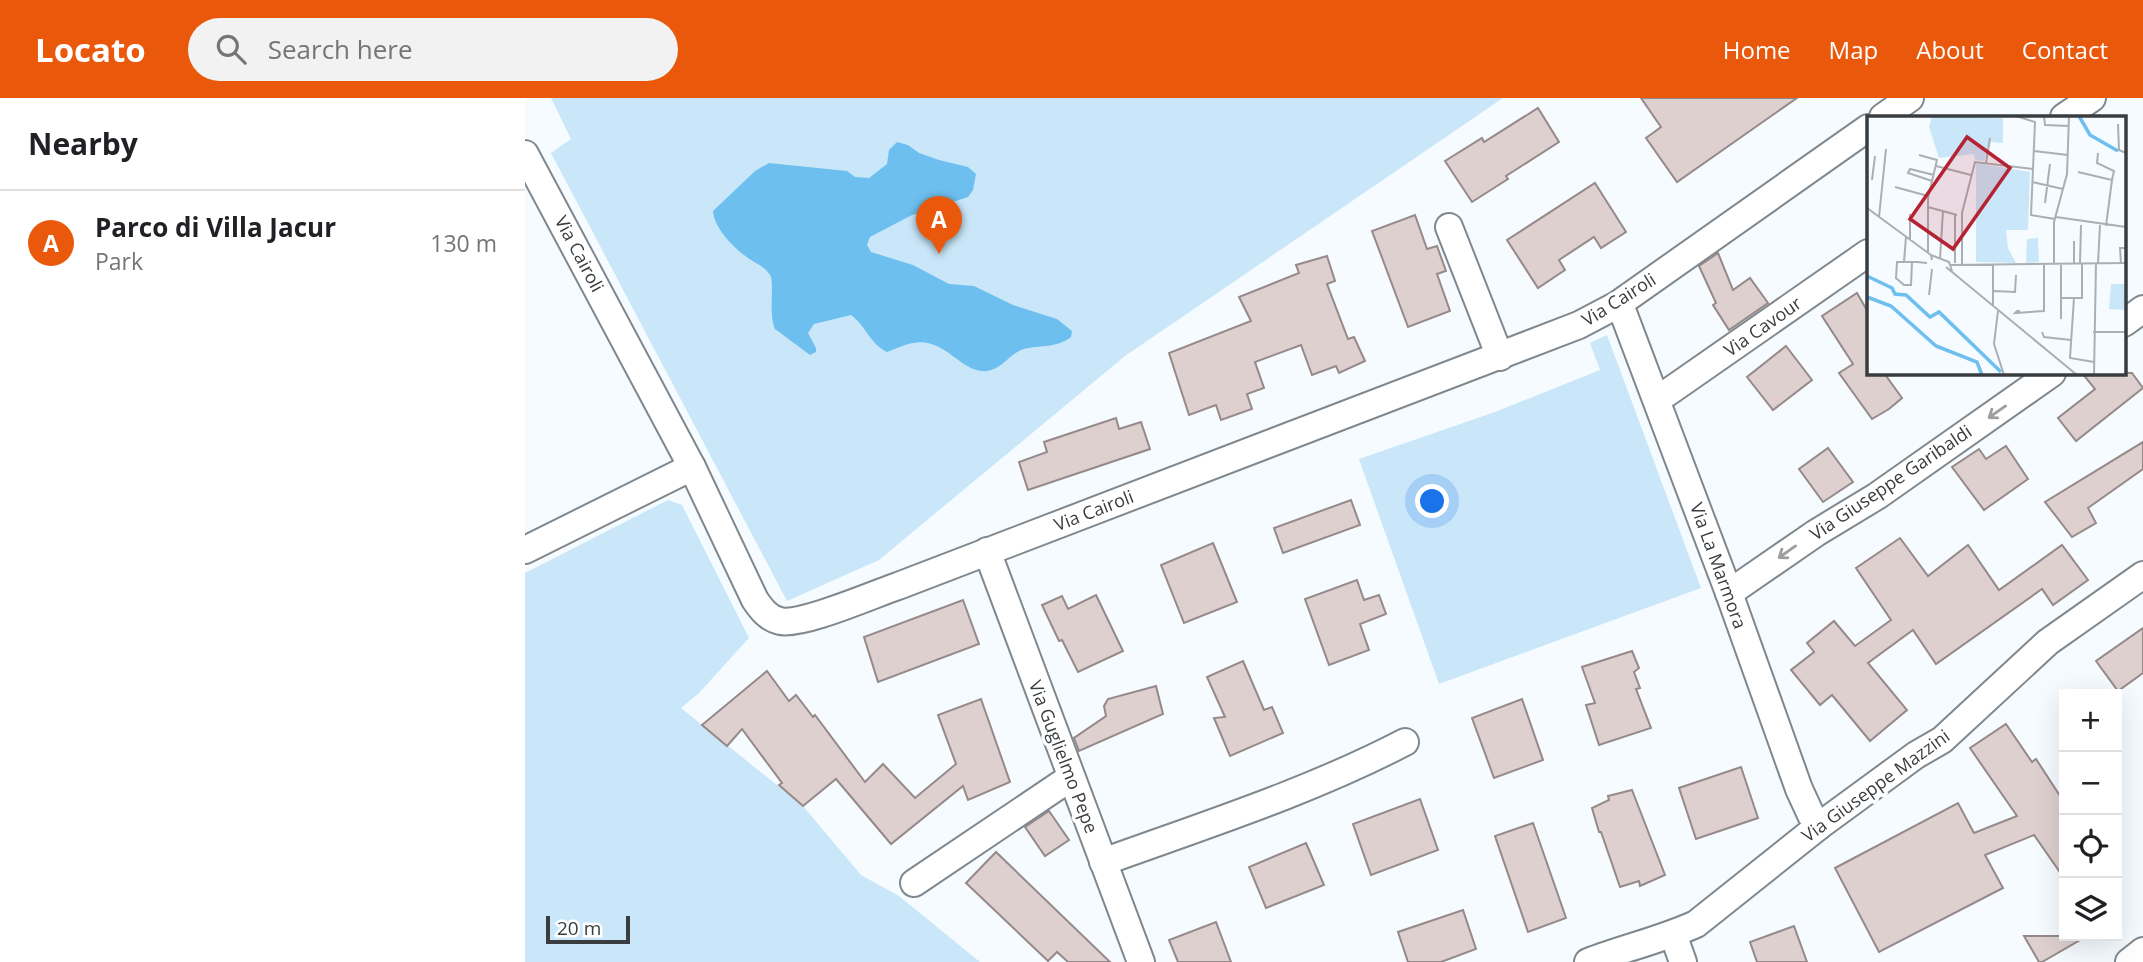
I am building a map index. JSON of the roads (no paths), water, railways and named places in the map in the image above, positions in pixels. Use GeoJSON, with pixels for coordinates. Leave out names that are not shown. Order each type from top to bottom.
{"type":"FeatureCollection","features":[{"type":"Feature","properties":{"kind":"street"},"geometry":{"type":"LineString","coordinates":[[1884,116],[1910,98]]}},
{"type":"Feature","properties":{"kind":"street"},"geometry":{"type":"LineString","coordinates":[[2065,116],[2092,98]]}},
{"type":"Feature","properties":{"kind":"street","name":"Via Cairoli"},"geometry":{"type":"LineString","coordinates":[[525,154],[692,467],[755,600],[768,616],[782,622],[804,619],[987,551],[1579,325],[1617,305],[1867,129]]}},
{"type":"Feature","properties":{"kind":"street"},"geometry":{"type":"LineString","coordinates":[[1449,228],[1500,357]]}},
{"type":"Feature","properties":{"kind":"street","name":"Via Cavour"},"geometry":{"type":"LineString","coordinates":[[1656,398],[1668,393],[1867,254]]}},
{"type":"Feature","properties":{"kind":"street","name":"Via La Marmora"},"geometry":{"type":"LineString","coordinates":[[1617,305],[1624,315],[1656,398],[1799,789],[1819,826]]}},
{"type":"Feature","properties":{"kind":"street"},"geometry":{"type":"LineString","coordinates":[[2126,322],[2143,309]]}},
{"type":"Feature","properties":{"kind":"street","name":"Via Giuseppe Garibaldi"},"geometry":{"type":"LineString","coordinates":[[1729,593],[1816,533],[1877,496],[2051,374]]}},
{"type":"Feature","properties":{"kind":"street"},"geometry":{"type":"LineString","coordinates":[[525,550],[692,467]]}},
{"type":"Feature","properties":{"kind":"street","name":"Via Guglielmo Pepe"},"geometry":{"type":"LineString","coordinates":[[987,551],[1140,962]]}},
{"type":"Feature","properties":{"kind":"street","name":"Via Giuseppe Mazzini"},"geometry":{"type":"LineString","coordinates":[[1588,962],[1696,924],[1819,826],[1916,755],[1942,740],[2048,642],[2143,575]]}},
{"type":"Feature","properties":{"kind":"street"},"geometry":{"type":"LineString","coordinates":[[1103,862],[1310,786],[1359,766],[1405,741]]}},
{"type":"Feature","properties":{"kind":"street"},"geometry":{"type":"LineString","coordinates":[[914,883],[1070,778]]}},
{"type":"Feature","properties":{"kind":"street"},"geometry":{"type":"LineString","coordinates":[[1673,934],[1683,962]]}},
{"type":"Feature","properties":{"kind":"street"},"geometry":{"type":"LineString","coordinates":[[2129,962],[2143,951]]}},
{"type":"Feature","properties":{"kind":"water"},"geometry":{"type":"Polygon","coordinates":[[[897,142],[908,145],[919,153],[968,167],[976,174],[973,190],[968,197],[912,215],[870,237],[867,245],[871,252],[913,265],[949,284],[974,286],[1013,305],[1057,319],[1072,331],[1071,337],[1054,345],[1024,349],[993,370],[987,371],[969,367],[935,345],[925,343],[910,344],[887,352],[876,344],[851,315],[814,324],[808,333],[816,352],[810,355],[775,329],[770,275],[729,241],[716,223],[713,211],[755,171],[769,163],[847,171],[855,177],[869,178],[887,164],[889,150],[897,142]]]}},
{"type":"Feature","properties":{"kind":"place","name":"Parco di Villa Jacur"},"geometry":{"type":"Point","coordinates":[939,254]}}]}
